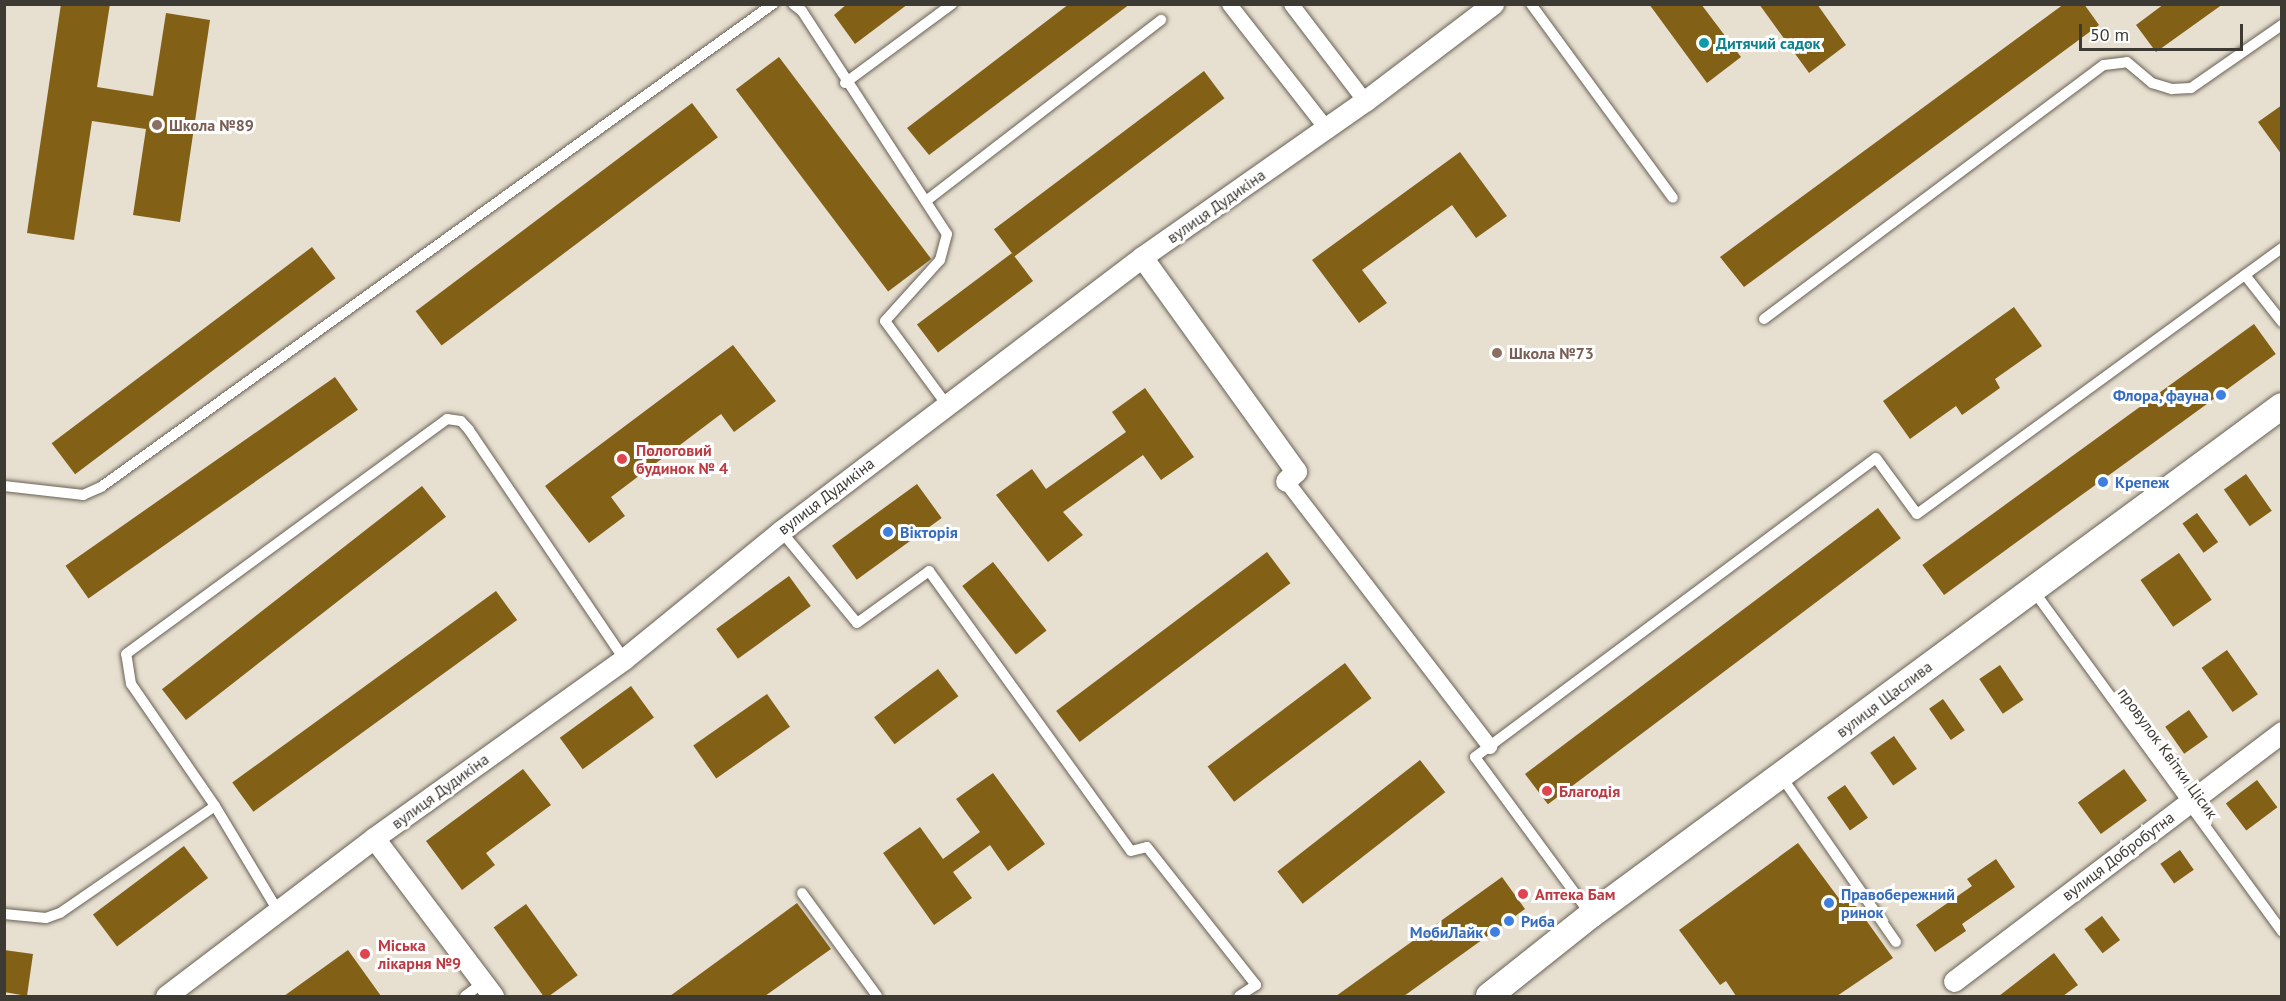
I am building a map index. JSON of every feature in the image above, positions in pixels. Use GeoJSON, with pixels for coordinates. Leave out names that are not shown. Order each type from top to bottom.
{"type":"FeatureCollection","features":[{"type":"Feature","properties":{"kind":"street"},"geometry":{"type":"LineString","coordinates":[[1230,4],[1326,128]]}},
{"type":"Feature","properties":{"kind":"street"},"geometry":{"type":"LineString","coordinates":[[1291,4],[1365,101]]}},
{"type":"Feature","properties":{"kind":"street","name":"вулиця Дудикіна"},"geometry":{"type":"LineString","coordinates":[[166,996],[374,838],[624,659],[781,531],[1142,258],[1365,101],[1493,4]]}},
{"type":"Feature","properties":{"kind":"street"},"geometry":{"type":"LineString","coordinates":[[1142,258],[1296,471],[1286,481],[1490,746]]}},
{"type":"Feature","properties":{"kind":"street","name":"вулиця Щаслива"},"geometry":{"type":"LineString","coordinates":[[1489,996],[1591,915],[2282,406]]}},
{"type":"Feature","properties":{"kind":"street","name":"вулиця Добробутна"},"geometry":{"type":"LineString","coordinates":[[1954,981],[2282,732]]}},
{"type":"Feature","properties":{"kind":"street"},"geometry":{"type":"LineString","coordinates":[[374,838],[488,990]]}},
{"type":"Feature","properties":{"kind":"lane"},"geometry":{"type":"LineString","coordinates":[[4,486],[83,495],[101,487],[773,4]]}},
{"type":"Feature","properties":{"kind":"lane"},"geometry":{"type":"LineString","coordinates":[[793,4],[802,10],[845,83],[947,234],[945,251],[885,321],[947,405]]}},
{"type":"Feature","properties":{"kind":"lane"},"geometry":{"type":"LineString","coordinates":[[845,83],[952,4]]}},
{"type":"Feature","properties":{"kind":"lane"},"geometry":{"type":"LineString","coordinates":[[1531,4],[1673,198]]}},
{"type":"Feature","properties":{"kind":"lane"},"geometry":{"type":"LineString","coordinates":[[926,201],[1161,20]]}},
{"type":"Feature","properties":{"kind":"lane"},"geometry":{"type":"LineString","coordinates":[[1764,319],[2104,65],[2127,62],[2152,83],[2172,89],[2191,88],[2282,25]]}},
{"type":"Feature","properties":{"kind":"lane"},"geometry":{"type":"LineString","coordinates":[[1591,915],[1475,757],[1876,458],[1917,514],[2282,248]]}},
{"type":"Feature","properties":{"kind":"lane"},"geometry":{"type":"LineString","coordinates":[[2245,275],[2282,322]]}},
{"type":"Feature","properties":{"kind":"lane"},"geometry":{"type":"LineString","coordinates":[[278,911],[214,806],[131,684],[126,654],[447,419],[461,421],[470,430],[624,659]]}},
{"type":"Feature","properties":{"kind":"lane"},"geometry":{"type":"LineString","coordinates":[[781,531],[857,622],[929,571],[1131,851],[1147,847],[1256,985],[1239,996]]}},
{"type":"Feature","properties":{"kind":"lane","name":"провулок Квітки Цісик"},"geometry":{"type":"LineString","coordinates":[[2032,589],[2186,804],[2282,932]]}},
{"type":"Feature","properties":{"kind":"lane"},"geometry":{"type":"LineString","coordinates":[[1781,776],[1896,942]]}},
{"type":"Feature","properties":{"kind":"lane"},"geometry":{"type":"LineString","coordinates":[[4,914],[46,918],[60,913],[214,806]]}},
{"type":"Feature","properties":{"kind":"lane"},"geometry":{"type":"LineString","coordinates":[[802,892],[877,996]]}},
{"type":"Feature","properties":{"kind":"lane"},"geometry":{"type":"LineString","coordinates":[[465,996],[488,990]]}},
{"type":"Feature","properties":{"kind":"building","name":"Школа №89"},"geometry":{"type":"Polygon","coordinates":[[[61,4],[110,4],[97,87],[153,96],[166,13],[210,20],[180,222],[133,215],[146,129],[92,121],[74,240],[27,233],[61,4]]]}},
{"type":"Feature","properties":{"kind":"building"},"geometry":{"type":"Polygon","coordinates":[[[847,4],[908,4],[855,44],[834,15],[847,4]]]}},
{"type":"Feature","properties":{"kind":"building"},"geometry":{"type":"Polygon","coordinates":[[[1069,4],[1130,4],[929,155],[907,128],[1069,4]]]}},
{"type":"Feature","properties":{"kind":"building","name":"Дитячий садок"},"geometry":{"type":"Polygon","coordinates":[[[1649,4],[1701,4],[1741,57],[1707,83],[1649,4]]]}},
{"type":"Feature","properties":{"kind":"building","name":"Дитячий садок"},"geometry":{"type":"Polygon","coordinates":[[[1759,4],[1817,4],[1846,45],[1809,73],[1759,4]]]}},
{"type":"Feature","properties":{"kind":"building"},"geometry":{"type":"Polygon","coordinates":[[[2064,4],[2084,4],[2099,25],[1744,287],[1720,257],[2064,4]]]}},
{"type":"Feature","properties":{"kind":"building"},"geometry":{"type":"Polygon","coordinates":[[[2164,4],[2223,4],[2156,52],[2136,25],[2164,4]]]}},
{"type":"Feature","properties":{"kind":"building"},"geometry":{"type":"Polygon","coordinates":[[[779,57],[931,259],[888,292],[736,89],[779,57]]]}},
{"type":"Feature","properties":{"kind":"building"},"geometry":{"type":"Polygon","coordinates":[[[1204,71],[1224,98],[1014,256],[994,229],[1204,71]]]}},
{"type":"Feature","properties":{"kind":"building"},"geometry":{"type":"Polygon","coordinates":[[[692,103],[718,137],[442,346],[416,311],[692,103]]]}},
{"type":"Feature","properties":{"kind":"building"},"geometry":{"type":"Polygon","coordinates":[[[2282,105],[2282,155],[2258,122],[2282,105]]]}},
{"type":"Feature","properties":{"kind":"building"},"geometry":{"type":"Polygon","coordinates":[[[1460,152],[1507,216],[1476,238],[1452,205],[1362,270],[1387,303],[1359,323],[1312,260],[1460,152]]]}},
{"type":"Feature","properties":{"kind":"building"},"geometry":{"type":"Polygon","coordinates":[[[312,247],[335,278],[75,474],[52,443],[312,247]]]}},
{"type":"Feature","properties":{"kind":"building"},"geometry":{"type":"Polygon","coordinates":[[[1012,253],[1033,281],[938,353],[917,325],[1012,253]]]}},
{"type":"Feature","properties":{"kind":"building"},"geometry":{"type":"Polygon","coordinates":[[[2014,307],[2042,346],[1995,379],[2000,388],[1962,415],[1956,406],[1910,439],[1883,401],[2014,307]]]}},
{"type":"Feature","properties":{"kind":"building"},"geometry":{"type":"Polygon","coordinates":[[[2254,324],[2276,354],[1944,595],[1922,565],[2254,324]]]}},
{"type":"Feature","properties":{"kind":"building","name":"Пологовий будинок № 4"},"geometry":{"type":"Polygon","coordinates":[[[733,345],[776,401],[734,432],[721,414],[611,497],[625,516],[589,543],[545,486],[733,345]]]}},
{"type":"Feature","properties":{"kind":"building"},"geometry":{"type":"Polygon","coordinates":[[[335,377],[358,410],[88,598],[65,566],[335,377]]]}},
{"type":"Feature","properties":{"kind":"building"},"geometry":{"type":"Polygon","coordinates":[[[1145,388],[1194,457],[1161,480],[1143,455],[1063,512],[1083,535],[1048,562],[996,495],[1032,469],[1046,489],[1126,432],[1112,412],[1145,388]]]}},
{"type":"Feature","properties":{"kind":"building"},"geometry":{"type":"Polygon","coordinates":[[[2246,474],[2272,511],[2250,526],[2224,489],[2246,474]]]}},
{"type":"Feature","properties":{"kind":"building","name":"Вікторія"},"geometry":{"type":"Polygon","coordinates":[[[917,484],[942,518],[857,580],[832,546],[917,484]]]}},
{"type":"Feature","properties":{"kind":"building"},"geometry":{"type":"Polygon","coordinates":[[[422,486],[446,517],[186,720],[162,689],[422,486]]]}},
{"type":"Feature","properties":{"kind":"building"},"geometry":{"type":"Polygon","coordinates":[[[1878,508],[1901,538],[1548,804],[1525,774],[1878,508]]]}},
{"type":"Feature","properties":{"kind":"building"},"geometry":{"type":"Polygon","coordinates":[[[2197,513],[2218,542],[2204,553],[2182,524],[2197,513]]]}},
{"type":"Feature","properties":{"kind":"building"},"geometry":{"type":"Polygon","coordinates":[[[1267,552],[1290,583],[1080,742],[1056,711],[1267,552]]]}},
{"type":"Feature","properties":{"kind":"building"},"geometry":{"type":"Polygon","coordinates":[[[2179,553],[2212,600],[2173,627],[2140,580],[2179,553]]]}},
{"type":"Feature","properties":{"kind":"building"},"geometry":{"type":"Polygon","coordinates":[[[993,562],[1047,631],[1016,655],[962,586],[993,562]]]}},
{"type":"Feature","properties":{"kind":"building"},"geometry":{"type":"Polygon","coordinates":[[[789,576],[811,606],[738,659],[716,629],[789,576]]]}},
{"type":"Feature","properties":{"kind":"building"},"geometry":{"type":"Polygon","coordinates":[[[496,591],[517,620],[253,812],[232,783],[496,591]]]}},
{"type":"Feature","properties":{"kind":"building"},"geometry":{"type":"Polygon","coordinates":[[[2227,650],[2258,694],[2233,712],[2202,668],[2227,650]]]}},
{"type":"Feature","properties":{"kind":"building"},"geometry":{"type":"Polygon","coordinates":[[[1345,663],[1371,698],[1234,802],[1208,767],[1345,663]]]}},
{"type":"Feature","properties":{"kind":"building"},"geometry":{"type":"Polygon","coordinates":[[[2000,665],[2023,700],[2003,714],[1979,679],[2000,665]]]}},
{"type":"Feature","properties":{"kind":"building"},"geometry":{"type":"Polygon","coordinates":[[[938,669],[958,696],[895,744],[874,717],[938,669]]]}},
{"type":"Feature","properties":{"kind":"building"},"geometry":{"type":"Polygon","coordinates":[[[631,686],[654,718],[583,769],[560,738],[631,686]]]}},
{"type":"Feature","properties":{"kind":"building"},"geometry":{"type":"Polygon","coordinates":[[[767,694],[790,727],[716,778],[693,746],[767,694]]]}},
{"type":"Feature","properties":{"kind":"building"},"geometry":{"type":"Polygon","coordinates":[[[1943,699],[1965,730],[1951,740],[1929,709],[1943,699]]]}},
{"type":"Feature","properties":{"kind":"building"},"geometry":{"type":"Polygon","coordinates":[[[2189,710],[2208,737],[2184,754],[2165,727],[2189,710]]]}},
{"type":"Feature","properties":{"kind":"building"},"geometry":{"type":"Polygon","coordinates":[[[1894,736],[1917,769],[1893,785],[1870,753],[1894,736]]]}},
{"type":"Feature","properties":{"kind":"building"},"geometry":{"type":"Polygon","coordinates":[[[1420,760],[1445,792],[1303,904],[1277,871],[1420,760]]]}},
{"type":"Feature","properties":{"kind":"building"},"geometry":{"type":"Polygon","coordinates":[[[523,769],[551,805],[486,853],[495,865],[462,890],[426,841],[523,769]]]}},
{"type":"Feature","properties":{"kind":"building"},"geometry":{"type":"Polygon","coordinates":[[[2124,769],[2147,801],[2101,834],[2078,803],[2124,769]]]}},
{"type":"Feature","properties":{"kind":"building"},"geometry":{"type":"Polygon","coordinates":[[[993,773],[1045,844],[1008,871],[990,845],[953,872],[972,898],[934,925],[883,853],[920,827],[943,859],[980,832],[956,799],[993,773]]]}},
{"type":"Feature","properties":{"kind":"building"},"geometry":{"type":"Polygon","coordinates":[[[2257,780],[2277,807],[2246,831],[2226,803],[2257,780]]]}},
{"type":"Feature","properties":{"kind":"building"},"geometry":{"type":"Polygon","coordinates":[[[1845,785],[1868,818],[1850,830],[1827,798],[1845,785]]]}},
{"type":"Feature","properties":{"kind":"building","name":"Правобережний ринок"},"geometry":{"type":"Polygon","coordinates":[[[1798,843],[1843,904],[1851,899],[1893,958],[1837,996],[1736,996],[1726,981],[1720,985],[1679,930],[1798,843]]]}},
{"type":"Feature","properties":{"kind":"building"},"geometry":{"type":"Polygon","coordinates":[[[184,846],[208,878],[117,947],[93,915],[184,846]]]}},
{"type":"Feature","properties":{"kind":"building"},"geometry":{"type":"Polygon","coordinates":[[[2180,850],[2194,870],[2174,883],[2160,864],[2180,850]]]}},
{"type":"Feature","properties":{"kind":"building"},"geometry":{"type":"Polygon","coordinates":[[[1996,859],[2015,887],[1962,924],[1966,931],[1935,952],[1916,925],[1972,886],[1967,879],[1996,859]]]}},
{"type":"Feature","properties":{"kind":"building"},"geometry":{"type":"Polygon","coordinates":[[[1502,877],[1525,909],[1404,996],[1336,996],[1502,877]]]}},
{"type":"Feature","properties":{"kind":"building"},"geometry":{"type":"Polygon","coordinates":[[[797,903],[831,949],[765,996],[670,996],[797,903]]]}},
{"type":"Feature","properties":{"kind":"building"},"geometry":{"type":"Polygon","coordinates":[[[526,904],[578,975],[549,996],[543,996],[494,928],[526,904]]]}},
{"type":"Feature","properties":{"kind":"building"},"geometry":{"type":"Polygon","coordinates":[[[2102,916],[2120,940],[2102,953],[2084,929],[2102,916]]]}},
{"type":"Feature","properties":{"kind":"building"},"geometry":{"type":"Polygon","coordinates":[[[4,950],[33,954],[27,996],[4,992],[4,950]]]}},
{"type":"Feature","properties":{"kind":"building"},"geometry":{"type":"Polygon","coordinates":[[[348,950],[381,996],[284,996],[348,950]]]}},
{"type":"Feature","properties":{"kind":"building"},"geometry":{"type":"Polygon","coordinates":[[[2054,953],[2078,985],[2063,996],[1999,996],[2054,953]]]}},
{"type":"Feature","properties":{"kind":"place","name":"Дитячий садок"},"geometry":{"type":"Point","coordinates":[1704,43]}},
{"type":"Feature","properties":{"kind":"place","name":"Школа №89"},"geometry":{"type":"Point","coordinates":[157,125]}},
{"type":"Feature","properties":{"kind":"place","name":"Школа №73"},"geometry":{"type":"Point","coordinates":[1497,353]}},
{"type":"Feature","properties":{"kind":"place","name":"Флора, фауна"},"geometry":{"type":"Point","coordinates":[2221,395]}},
{"type":"Feature","properties":{"kind":"place","name":"Пологовий будинок № 4"},"geometry":{"type":"Point","coordinates":[622,459]}},
{"type":"Feature","properties":{"kind":"place","name":"Крепеж"},"geometry":{"type":"Point","coordinates":[2103,482]}},
{"type":"Feature","properties":{"kind":"place","name":"Вікторія"},"geometry":{"type":"Point","coordinates":[888,532]}},
{"type":"Feature","properties":{"kind":"place","name":"Благодія"},"geometry":{"type":"Point","coordinates":[1547,791]}},
{"type":"Feature","properties":{"kind":"place","name":"Аптека Бам"},"geometry":{"type":"Point","coordinates":[1523,894]}},
{"type":"Feature","properties":{"kind":"place","name":"Правобережний ринок"},"geometry":{"type":"Point","coordinates":[1829,903]}},
{"type":"Feature","properties":{"kind":"place","name":"Риба"},"geometry":{"type":"Point","coordinates":[1509,921]}},
{"type":"Feature","properties":{"kind":"place","name":"МобиЛайк"},"geometry":{"type":"Point","coordinates":[1495,932]}},
{"type":"Feature","properties":{"kind":"place","name":"Міська лікарня №9"},"geometry":{"type":"Point","coordinates":[365,954]}}]}
